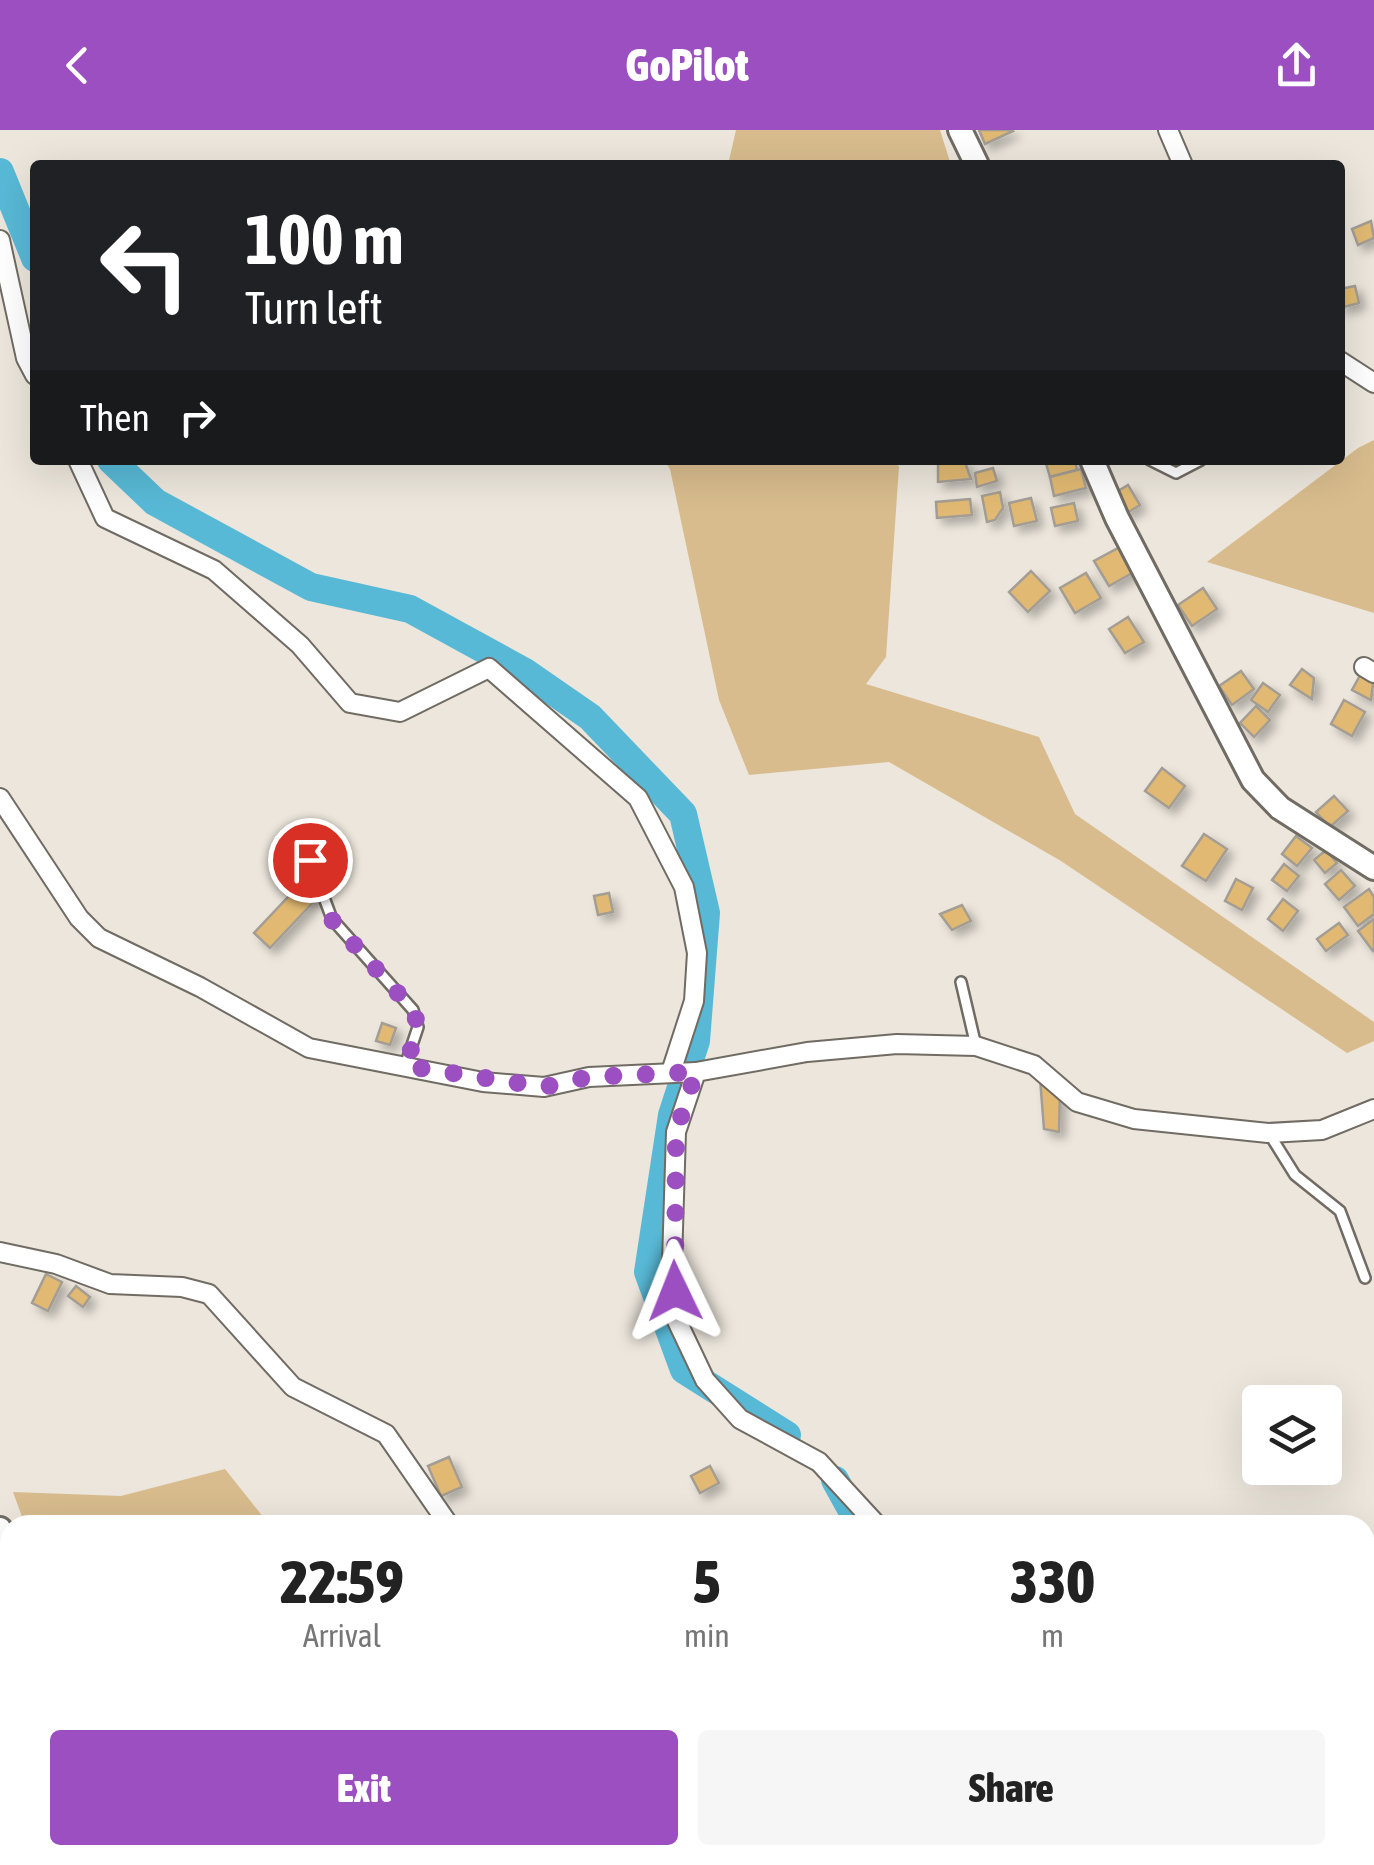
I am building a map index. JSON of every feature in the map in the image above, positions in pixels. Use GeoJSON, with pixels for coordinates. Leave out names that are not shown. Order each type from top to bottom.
{"type":"FeatureCollection","features":[{"type":"Feature","properties":{"kind":"street"},"geometry":{"type":"LineString","coordinates":[[960,130],[975,160]]}},
{"type":"Feature","properties":{"kind":"street"},"geometry":{"type":"LineString","coordinates":[[1168,130],[1180,160]]}},
{"type":"Feature","properties":{"kind":"street"},"geometry":{"type":"LineString","coordinates":[[0,240],[30,366]]}},
{"type":"Feature","properties":{"kind":"street"},"geometry":{"type":"LineString","coordinates":[[1345,364],[1374,384]]}},
{"type":"Feature","properties":{"kind":"street"},"geometry":{"type":"LineString","coordinates":[[80,465],[104,518],[214,570],[300,645],[350,704],[400,712],[489,668],[638,798],[684,886],[697,952],[676,1132],[672,1262],[677,1321],[705,1380],[740,1419],[819,1462],[868,1515]]}},
{"type":"Feature","properties":{"kind":"street"},"geometry":{"type":"LineString","coordinates":[[1094,465],[1117,518],[1252,780],[1280,808],[1374,868]]}},
{"type":"Feature","properties":{"kind":"street"},"geometry":{"type":"LineString","coordinates":[[0,798],[79,918],[99,938],[200,986],[309,1048],[544,1087],[589,1077],[684,1072],[760,1058],[861,1047],[976,1046],[1034,1065],[1077,1102],[1134,1119],[1268,1133],[1322,1130],[1374,1109]]}},
{"type":"Feature","properties":{"kind":"street"},"geometry":{"type":"LineString","coordinates":[[0,1252],[56,1264],[110,1284],[182,1286],[208,1294],[294,1387],[386,1434],[443,1515]]}},
{"type":"Feature","properties":{"kind":"lane"},"geometry":{"type":"LineString","coordinates":[[1159,465],[1176,474],[1192,465]]}},
{"type":"Feature","properties":{"kind":"lane"},"geometry":{"type":"LineString","coordinates":[[310,860],[332,920],[413,1010],[418,1026],[406,1066]]}},
{"type":"Feature","properties":{"kind":"lane"},"geometry":{"type":"LineString","coordinates":[[961,982],[976,1046]]}},
{"type":"Feature","properties":{"kind":"lane"},"geometry":{"type":"LineString","coordinates":[[1268,1133],[1295,1175],[1340,1212],[1366,1278]]}},
{"type":"Feature","properties":{"kind":"shaded area"},"geometry":{"type":"Polygon","coordinates":[[[736,130],[940,130],[949,160],[729,160],[736,130]]]}},
{"type":"Feature","properties":{"kind":"shaded area"},"geometry":{"type":"Polygon","coordinates":[[[1374,440],[1374,613],[1207,562],[1335,465],[1345,465],[1345,458],[1374,440]]]}},
{"type":"Feature","properties":{"kind":"shaded area"},"geometry":{"type":"Polygon","coordinates":[[[667,465],[899,466],[886,657],[866,684],[1039,737],[1075,814],[1374,1022],[1374,1041],[1347,1053],[1061,861],[889,762],[749,775],[719,700],[667,465]]]}},
{"type":"Feature","properties":{"kind":"shaded area"},"geometry":{"type":"Polygon","coordinates":[[[225,1469],[262,1515],[21,1515],[13,1492],[121,1496],[225,1469]]]}},
{"type":"Feature","properties":{"kind":"building"},"geometry":{"type":"Polygon","coordinates":[[[979,130],[1012,130],[1013,131],[985,144],[979,130]]]}},
{"type":"Feature","properties":{"kind":"building"},"geometry":{"type":"Polygon","coordinates":[[[1371,221],[1374,238],[1358,245],[1352,229],[1371,221]]]}},
{"type":"Feature","properties":{"kind":"building"},"geometry":{"type":"Polygon","coordinates":[[[1355,286],[1359,303],[1345,307],[1345,288],[1355,286]]]}},
{"type":"Feature","properties":{"kind":"building"},"geometry":{"type":"Polygon","coordinates":[[[938,465],[966,465],[971,479],[938,482],[938,465]]]}},
{"type":"Feature","properties":{"kind":"building"},"geometry":{"type":"Polygon","coordinates":[[[1046,465],[1076,465],[1077,470],[1050,477],[1046,465]]]}},
{"type":"Feature","properties":{"kind":"building"},"geometry":{"type":"Polygon","coordinates":[[[993,468],[997,481],[977,487],[975,473],[993,468]]]}},
{"type":"Feature","properties":{"kind":"building"},"geometry":{"type":"Polygon","coordinates":[[[1081,469],[1086,488],[1054,496],[1050,477],[1081,469]]]}},
{"type":"Feature","properties":{"kind":"building"},"geometry":{"type":"Polygon","coordinates":[[[1128,485],[1140,505],[1125,514],[1113,494],[1128,485]]]}},
{"type":"Feature","properties":{"kind":"building"},"geometry":{"type":"Polygon","coordinates":[[[1000,492],[1003,508],[995,520],[987,522],[982,496],[1000,492]]]}},
{"type":"Feature","properties":{"kind":"building"},"geometry":{"type":"Polygon","coordinates":[[[1031,498],[1037,521],[1014,526],[1009,503],[1031,498]]]}},
{"type":"Feature","properties":{"kind":"building"},"geometry":{"type":"Polygon","coordinates":[[[970,499],[972,515],[937,518],[936,502],[970,499]]]}},
{"type":"Feature","properties":{"kind":"building"},"geometry":{"type":"Polygon","coordinates":[[[1074,503],[1078,521],[1055,526],[1051,508],[1074,503]]]}},
{"type":"Feature","properties":{"kind":"building"},"geometry":{"type":"Polygon","coordinates":[[[1120,547],[1134,572],[1109,586],[1094,561],[1120,547]]]}},
{"type":"Feature","properties":{"kind":"building"},"geometry":{"type":"Polygon","coordinates":[[[1031,571],[1050,591],[1028,612],[1009,592],[1031,571]]]}},
{"type":"Feature","properties":{"kind":"building"},"geometry":{"type":"Polygon","coordinates":[[[1086,573],[1101,598],[1075,613],[1060,588],[1086,573]]]}},
{"type":"Feature","properties":{"kind":"building"},"geometry":{"type":"Polygon","coordinates":[[[1203,588],[1217,609],[1192,626],[1178,605],[1203,588]]]}},
{"type":"Feature","properties":{"kind":"building"},"geometry":{"type":"Polygon","coordinates":[[[1128,617],[1144,642],[1125,653],[1109,629],[1128,617]]]}},
{"type":"Feature","properties":{"kind":"building"},"geometry":{"type":"Polygon","coordinates":[[[1302,669],[1314,678],[1312,699],[1290,685],[1302,669]]]}},
{"type":"Feature","properties":{"kind":"building"},"geometry":{"type":"Polygon","coordinates":[[[1363,670],[1374,676],[1371,700],[1352,690],[1363,670]]]}},
{"type":"Feature","properties":{"kind":"building"},"geometry":{"type":"Polygon","coordinates":[[[1241,671],[1254,689],[1232,705],[1219,686],[1241,671]]]}},
{"type":"Feature","properties":{"kind":"building"},"geometry":{"type":"Polygon","coordinates":[[[1263,683],[1280,695],[1268,712],[1251,700],[1263,683]]]}},
{"type":"Feature","properties":{"kind":"building"},"geometry":{"type":"Polygon","coordinates":[[[1344,700],[1365,712],[1352,736],[1331,724],[1344,700]]]}},
{"type":"Feature","properties":{"kind":"building"},"geometry":{"type":"Polygon","coordinates":[[[1256,706],[1270,720],[1254,737],[1240,723],[1256,706]]]}},
{"type":"Feature","properties":{"kind":"building"},"geometry":{"type":"Polygon","coordinates":[[[1162,768],[1185,786],[1169,808],[1145,791],[1162,768]]]}},
{"type":"Feature","properties":{"kind":"building"},"geometry":{"type":"Polygon","coordinates":[[[1334,796],[1348,811],[1330,827],[1316,812],[1334,796]]]}},
{"type":"Feature","properties":{"kind":"building"},"geometry":{"type":"Polygon","coordinates":[[[1204,834],[1227,849],[1206,881],[1182,866],[1204,834]]]}},
{"type":"Feature","properties":{"kind":"building"},"geometry":{"type":"Polygon","coordinates":[[[1296,836],[1312,848],[1297,866],[1282,854],[1296,836]]]}},
{"type":"Feature","properties":{"kind":"building"},"geometry":{"type":"Polygon","coordinates":[[[1326,850],[1337,863],[1325,873],[1314,860],[1326,850]]]}},
{"type":"Feature","properties":{"kind":"building"},"geometry":{"type":"Polygon","coordinates":[[[1284,864],[1299,876],[1287,891],[1272,880],[1284,864]]]}},
{"type":"Feature","properties":{"kind":"building"},"geometry":{"type":"Polygon","coordinates":[[[1341,870],[1355,886],[1339,900],[1325,884],[1341,870]]]}},
{"type":"Feature","properties":{"kind":"building"},"geometry":{"type":"Polygon","coordinates":[[[305,879],[321,894],[270,948],[254,933],[305,879]]]}},
{"type":"Feature","properties":{"kind":"building"},"geometry":{"type":"Polygon","coordinates":[[[1236,879],[1253,888],[1242,910],[1225,901],[1236,879]]]}},
{"type":"Feature","properties":{"kind":"building"},"geometry":{"type":"Polygon","coordinates":[[[1369,889],[1374,897],[1374,914],[1358,926],[1344,907],[1369,889]]]}},
{"type":"Feature","properties":{"kind":"building"},"geometry":{"type":"Polygon","coordinates":[[[609,893],[613,912],[598,915],[594,896],[609,893]]]}},
{"type":"Feature","properties":{"kind":"building"},"geometry":{"type":"Polygon","coordinates":[[[1283,899],[1298,911],[1283,931],[1268,919],[1283,899]]]}},
{"type":"Feature","properties":{"kind":"building"},"geometry":{"type":"Polygon","coordinates":[[[962,905],[971,921],[952,930],[940,914],[962,905]]]}},
{"type":"Feature","properties":{"kind":"building"},"geometry":{"type":"Polygon","coordinates":[[[1374,919],[1374,950],[1373,951],[1358,931],[1374,919]]]}},
{"type":"Feature","properties":{"kind":"building"},"geometry":{"type":"Polygon","coordinates":[[[1339,923],[1348,935],[1326,951],[1317,939],[1339,923]]]}},
{"type":"Feature","properties":{"kind":"building"},"geometry":{"type":"Polygon","coordinates":[[[382,1023],[396,1028],[390,1045],[376,1041],[382,1023]]]}},
{"type":"Feature","properties":{"kind":"building"},"geometry":{"type":"Polygon","coordinates":[[[1040,1078],[1060,1088],[1059,1132],[1044,1129],[1040,1078]]]}},
{"type":"Feature","properties":{"kind":"building"},"geometry":{"type":"Polygon","coordinates":[[[46,1274],[62,1282],[48,1311],[32,1303],[46,1274]]]}},
{"type":"Feature","properties":{"kind":"building"},"geometry":{"type":"Polygon","coordinates":[[[76,1286],[90,1297],[83,1307],[68,1296],[76,1286]]]}},
{"type":"Feature","properties":{"kind":"building"},"geometry":{"type":"Polygon","coordinates":[[[449,1457],[462,1487],[441,1496],[428,1466],[449,1457]]]}},
{"type":"Feature","properties":{"kind":"building"},"geometry":{"type":"Polygon","coordinates":[[[710,1466],[719,1483],[700,1493],[691,1476],[710,1466]]]}},
{"type":"Feature","properties":{"kind":"waterway"},"geometry":{"type":"LineString","coordinates":[[0,172],[30,246]]}},
{"type":"Feature","properties":{"kind":"waterway"},"geometry":{"type":"LineString","coordinates":[[116,465],[155,502],[311,587],[410,609],[525,672],[590,717],[683,814],[706,913],[696,1041],[672,1115],[648,1272],[684,1370],[787,1435]]}},
{"type":"Feature","properties":{"kind":"waterway"},"geometry":{"type":"LineString","coordinates":[[835,1480],[854,1515]]}},
{"type":"Feature","properties":{"kind":"route"},"geometry":{"type":"LineString","coordinates":[[310,860],[332,920],[413,1010],[418,1026],[406,1066],[484,1082],[544,1087],[589,1077],[696,1072],[676,1132],[672,1262],[675,1291]]}}]}
